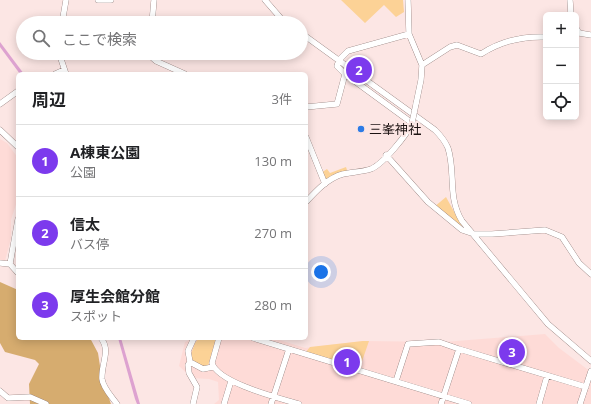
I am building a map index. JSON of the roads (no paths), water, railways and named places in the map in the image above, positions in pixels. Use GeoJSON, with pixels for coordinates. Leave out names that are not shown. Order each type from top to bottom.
{"type":"FeatureCollection","features":[{"type":"Feature","properties":{"kind":"street"},"geometry":{"type":"LineString","coordinates":[[63,16],[66,0]]}},
{"type":"Feature","properties":{"kind":"street"},"geometry":{"type":"LineString","coordinates":[[98,0],[111,0]]}},
{"type":"Feature","properties":{"kind":"street"},"geometry":{"type":"LineString","coordinates":[[153,16],[154,0]]}},
{"type":"Feature","properties":{"kind":"street"},"geometry":{"type":"LineString","coordinates":[[265,0],[278,16]]}},
{"type":"Feature","properties":{"kind":"street"},"geometry":{"type":"LineString","coordinates":[[308,200],[325,184],[342,175],[371,168],[409,131],[421,80],[422,65],[409,34],[408,0]]}},
{"type":"Feature","properties":{"kind":"street"},"geometry":{"type":"LineString","coordinates":[[570,0],[571,12]]}},
{"type":"Feature","properties":{"kind":"street"},"geometry":{"type":"LineString","coordinates":[[579,32],[591,35]]}},
{"type":"Feature","properties":{"kind":"street"},"geometry":{"type":"LineString","coordinates":[[409,34],[354,48],[342,54],[337,66],[344,74],[412,123]]}},
{"type":"Feature","properties":{"kind":"street"},"geometry":{"type":"LineString","coordinates":[[422,65],[450,47],[457,45],[481,54],[491,48],[516,38],[543,37]]}},
{"type":"Feature","properties":{"kind":"street"},"geometry":{"type":"LineString","coordinates":[[308,38],[426,122],[442,138],[450,157],[455,207],[462,221],[548,324],[591,361]]}},
{"type":"Feature","properties":{"kind":"street"},"geometry":{"type":"LineString","coordinates":[[61,60],[64,72]]}},
{"type":"Feature","properties":{"kind":"street"},"geometry":{"type":"LineString","coordinates":[[155,60],[181,72]]}},
{"type":"Feature","properties":{"kind":"street"},"geometry":{"type":"LineString","coordinates":[[308,107],[337,104],[344,74]]}},
{"type":"Feature","properties":{"kind":"street"},"geometry":{"type":"LineString","coordinates":[[0,104],[16,92]]}},
{"type":"Feature","properties":{"kind":"street"},"geometry":{"type":"LineString","coordinates":[[0,130],[16,145]]}},
{"type":"Feature","properties":{"kind":"street"},"geometry":{"type":"LineString","coordinates":[[308,142],[325,184]]}},
{"type":"Feature","properties":{"kind":"street"},"geometry":{"type":"LineString","coordinates":[[386,155],[428,202],[462,230],[474,234],[545,230],[562,237],[579,263],[591,274]]}},
{"type":"Feature","properties":{"kind":"street"},"geometry":{"type":"LineString","coordinates":[[10,264],[16,230]]}},
{"type":"Feature","properties":{"kind":"street"},"geometry":{"type":"LineString","coordinates":[[0,263],[10,264],[16,271]]}},
{"type":"Feature","properties":{"kind":"street"},"geometry":{"type":"LineString","coordinates":[[102,340],[106,357],[102,379],[105,387],[116,404]]}},
{"type":"Feature","properties":{"kind":"street"},"geometry":{"type":"LineString","coordinates":[[193,340],[188,350],[190,362],[188,365],[189,373],[197,387],[193,404]]}},
{"type":"Feature","properties":{"kind":"street"},"geometry":{"type":"LineString","coordinates":[[218,340],[212,363],[213,367],[230,382],[299,404]]}},
{"type":"Feature","properties":{"kind":"street"},"geometry":{"type":"LineString","coordinates":[[260,340],[469,404]]}},
{"type":"Feature","properties":{"kind":"street"},"geometry":{"type":"LineString","coordinates":[[396,381],[408,344],[439,342],[586,387]]}},
{"type":"Feature","properties":{"kind":"street"},"geometry":{"type":"LineString","coordinates":[[271,404],[288,348]]}},
{"type":"Feature","properties":{"kind":"street"},"geometry":{"type":"LineString","coordinates":[[441,404],[459,349]]}},
{"type":"Feature","properties":{"kind":"street"},"geometry":{"type":"LineString","coordinates":[[190,362],[204,369],[213,367]]}},
{"type":"Feature","properties":{"kind":"street"},"geometry":{"type":"LineString","coordinates":[[580,404],[591,371]]}},
{"type":"Feature","properties":{"kind":"street"},"geometry":{"type":"LineString","coordinates":[[539,404],[547,376]]}},
{"type":"Feature","properties":{"kind":"street"},"geometry":{"type":"LineString","coordinates":[[224,404],[230,382]]}},
{"type":"Feature","properties":{"kind":"street"},"geometry":{"type":"LineString","coordinates":[[0,391],[8,398],[30,397],[46,404]]}},
{"type":"Feature","properties":{"kind":"place","name":"信太"},"geometry":{"type":"Point","coordinates":[359,70]}},
{"type":"Feature","properties":{"kind":"place","name":"三峯神社"},"geometry":{"type":"Point","coordinates":[361,129]}},
{"type":"Feature","properties":{"kind":"place","name":"厚生会館分館"},"geometry":{"type":"Point","coordinates":[512,352]}},
{"type":"Feature","properties":{"kind":"place","name":"A棟東公園"},"geometry":{"type":"Point","coordinates":[347,362]}}]}
